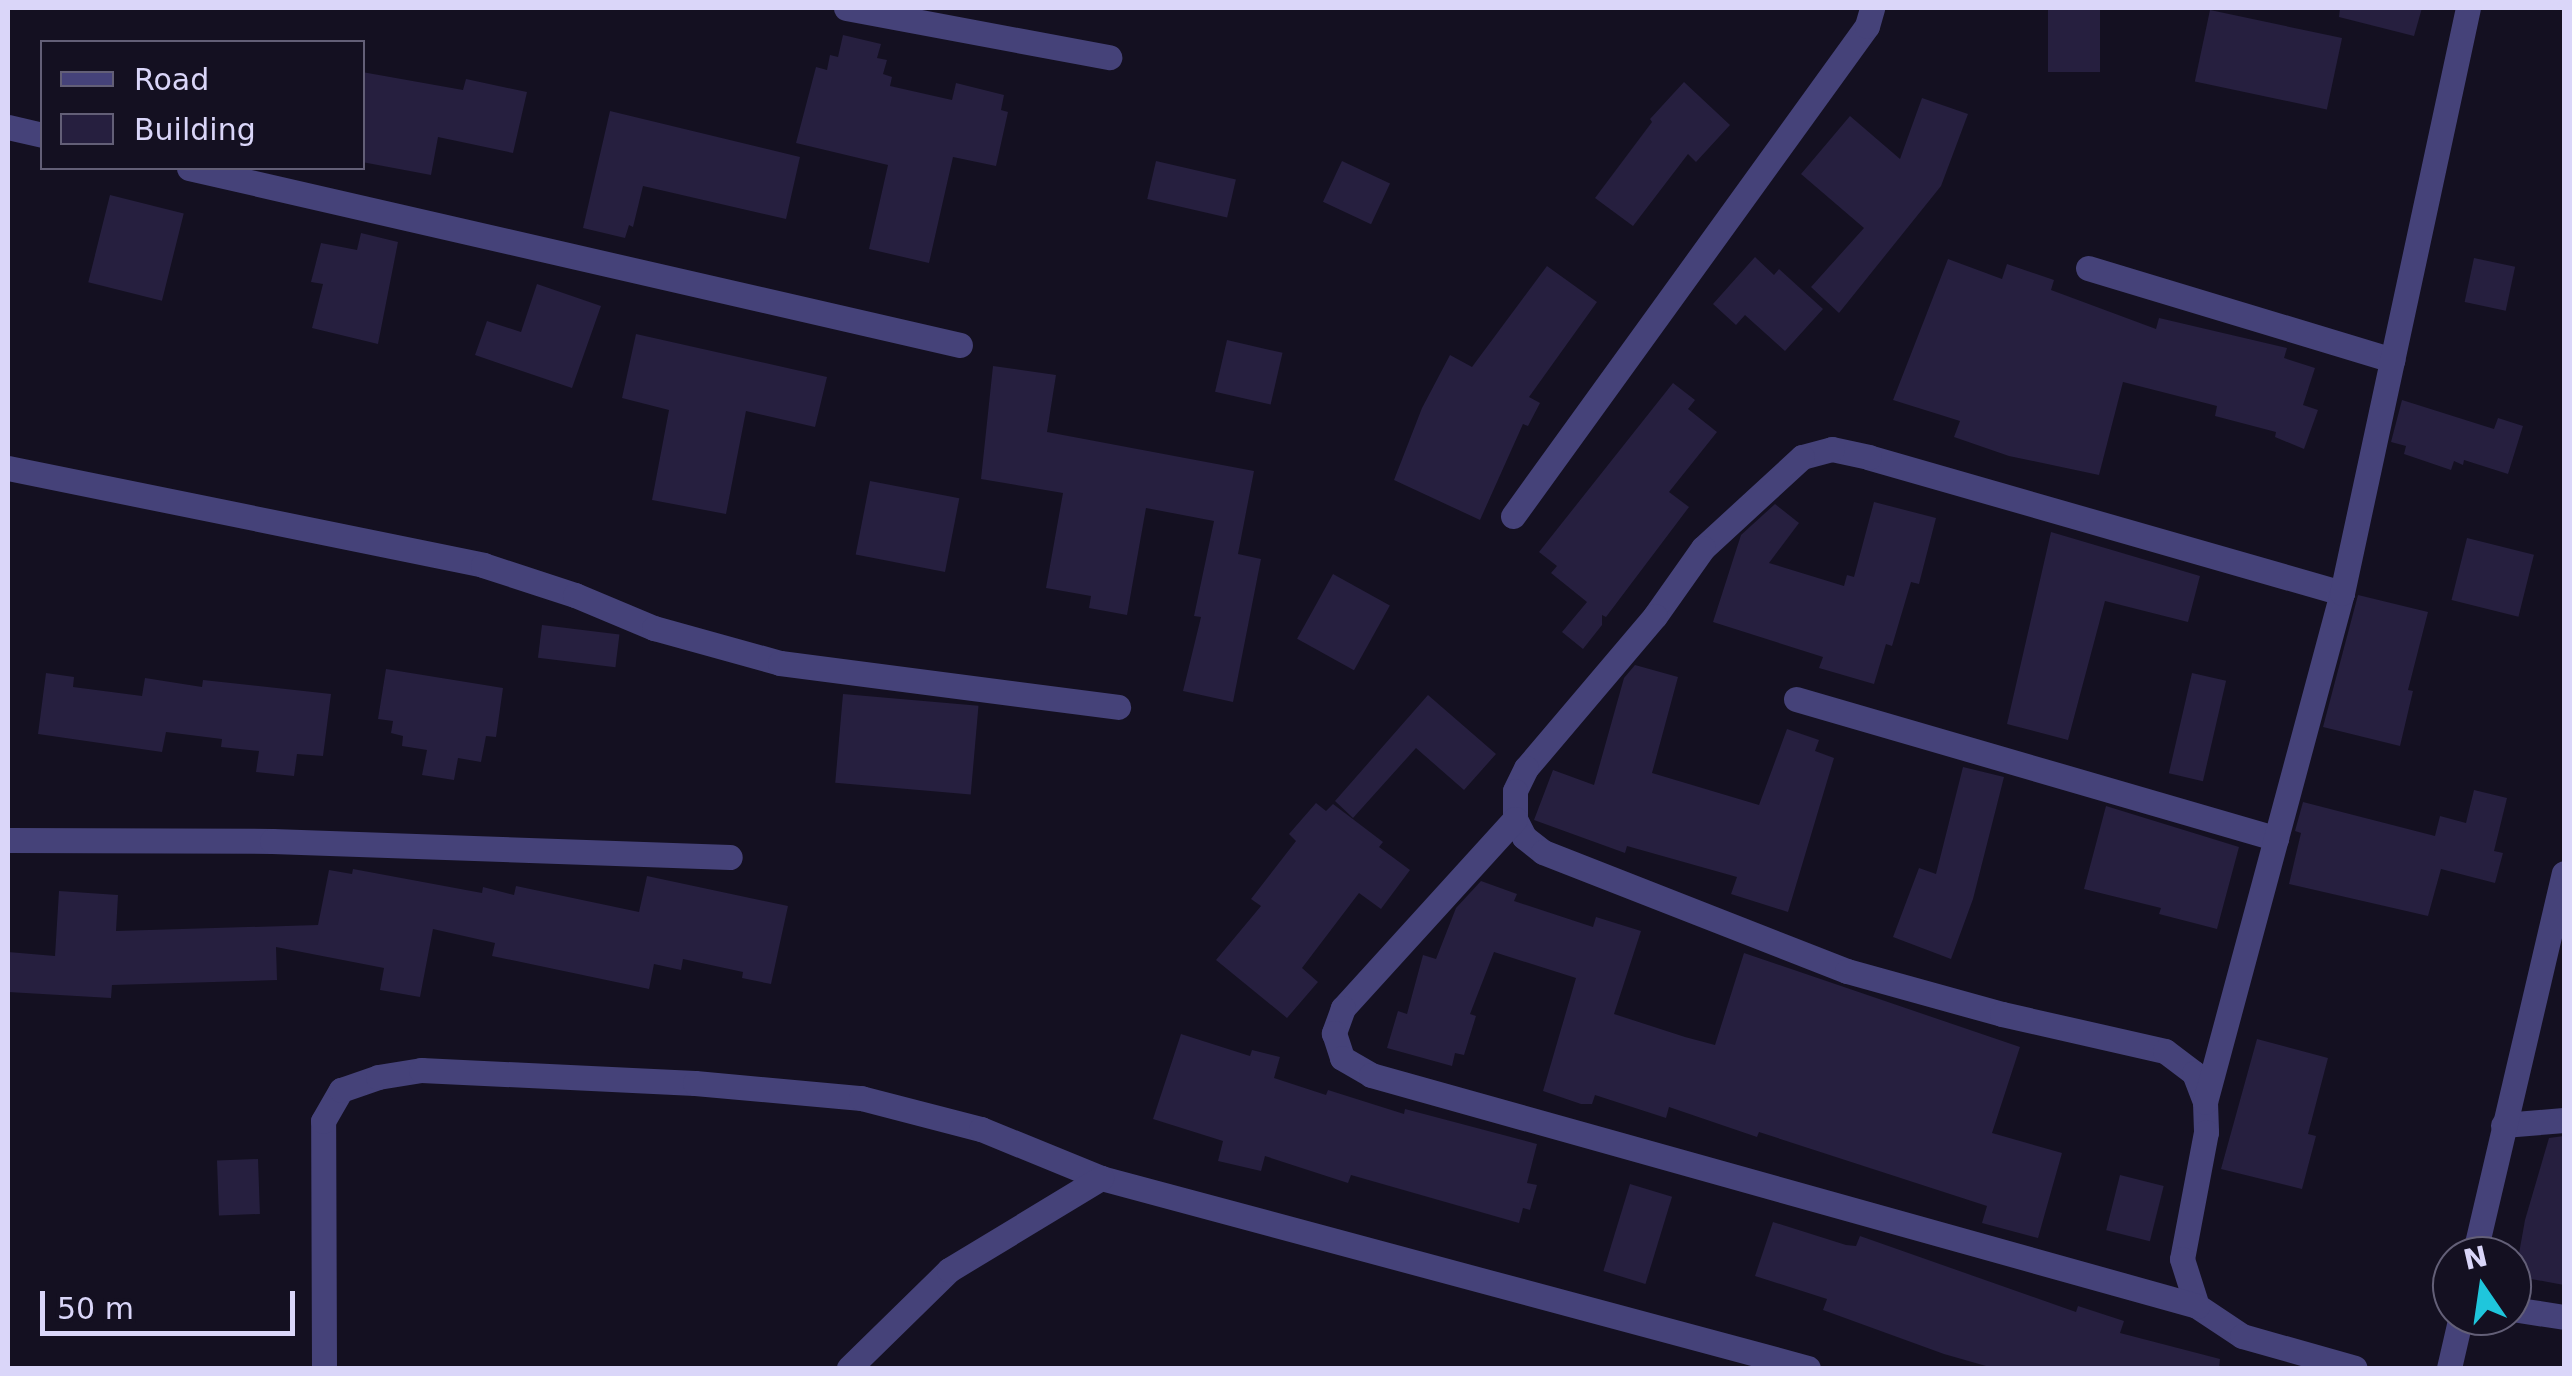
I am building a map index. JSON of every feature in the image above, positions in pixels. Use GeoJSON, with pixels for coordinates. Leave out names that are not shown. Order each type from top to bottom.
{"type":"FeatureCollection","features":[{"type":"Feature","properties":{"kind":"street"},"geometry":{"type":"LineString","coordinates":[[846,8],[1109,57]]}},
{"type":"Feature","properties":{"kind":"street"},"geometry":{"type":"LineString","coordinates":[[1513,516],[1867,26],[1872,8]]}},
{"type":"Feature","properties":{"kind":"street"},"geometry":{"type":"LineString","coordinates":[[2198,1306],[2182,1259],[2206,1132],[2205,1102],[2342,593],[2468,8]]}},
{"type":"Feature","properties":{"kind":"street"},"geometry":{"type":"LineString","coordinates":[[8,127],[40,134]]}},
{"type":"Feature","properties":{"kind":"street"},"geometry":{"type":"LineString","coordinates":[[198,170],[960,345]]}},
{"type":"Feature","properties":{"kind":"street"},"geometry":{"type":"LineString","coordinates":[[2088,268],[2392,360]]}},
{"type":"Feature","properties":{"kind":"street"},"geometry":{"type":"LineString","coordinates":[[2205,1102],[2194,1073],[2166,1050],[2002,1014],[1848,971],[1543,852],[1524,837],[1515,819],[1515,791],[1526,768],[1655,616],[1703,548],[1802,457],[1832,449],[2342,593]]}},
{"type":"Feature","properties":{"kind":"street"},"geometry":{"type":"LineString","coordinates":[[8,468],[483,566],[575,595],[654,628],[780,663],[1118,707]]}},
{"type":"Feature","properties":{"kind":"street"},"geometry":{"type":"LineString","coordinates":[[1796,698],[2276,838]]}},
{"type":"Feature","properties":{"kind":"street"},"geometry":{"type":"LineString","coordinates":[[1515,819],[1344,1008],[1334,1033],[1342,1058],[1371,1075],[2198,1306],[2242,1336],[2355,1368]]}},
{"type":"Feature","properties":{"kind":"street"},"geometry":{"type":"LineString","coordinates":[[8,840],[272,841],[730,856]]}},
{"type":"Feature","properties":{"kind":"street"},"geometry":{"type":"LineString","coordinates":[[2479,1236],[2564,873]]}},
{"type":"Feature","properties":{"kind":"street"},"geometry":{"type":"LineString","coordinates":[[324,1368],[323,1121],[341,1090],[378,1077],[421,1070],[695,1083],[861,1098],[981,1129],[1101,1178],[1808,1368]]}},
{"type":"Feature","properties":{"kind":"street"},"geometry":{"type":"LineString","coordinates":[[2504,1125],[2564,1120]]}},
{"type":"Feature","properties":{"kind":"street"},"geometry":{"type":"LineString","coordinates":[[849,1368],[948,1270],[1101,1178]]}},
{"type":"Feature","properties":{"kind":"street"},"geometry":{"type":"LineString","coordinates":[[2532,1312],[2564,1317]]}},
{"type":"Feature","properties":{"kind":"street"},"geometry":{"type":"LineString","coordinates":[[2449,1368],[2456,1336]]}},
{"type":"Feature","properties":{"kind":"building"},"geometry":{"type":"Polygon","coordinates":[[[2048,8],[2100,8],[2100,72],[2048,72],[2048,8]]]}},
{"type":"Feature","properties":{"kind":"building"},"geometry":{"type":"Polygon","coordinates":[[[2340,8],[2422,8],[2414,36],[2339,17],[2340,8]]]}},
{"type":"Feature","properties":{"kind":"building"},"geometry":{"type":"Polygon","coordinates":[[[2210,10],[2342,38],[2327,109],[2195,81],[2210,10]]]}},
{"type":"Feature","properties":{"kind":"building"},"geometry":{"type":"Polygon","coordinates":[[[843,35],[881,44],[877,58],[887,60],[883,74],[892,77],[890,86],[952,100],[956,83],[1004,95],[1001,110],[1008,112],[996,166],[953,157],[929,263],[869,249],[888,165],[796,143],[816,67],[827,70],[830,55],[838,57],[843,35]]]}},
{"type":"Feature","properties":{"kind":"building"},"geometry":{"type":"Polygon","coordinates":[[[365,73],[463,90],[466,79],[527,92],[513,153],[438,137],[431,175],[365,163],[365,73]]]}},
{"type":"Feature","properties":{"kind":"building"},"geometry":{"type":"Polygon","coordinates":[[[1684,82],[1730,125],[1696,162],[1688,154],[1633,226],[1595,198],[1652,122],[1650,119],[1684,82]]]}},
{"type":"Feature","properties":{"kind":"building"},"geometry":{"type":"Polygon","coordinates":[[[1922,98],[1968,114],[1941,186],[1839,313],[1811,287],[1864,228],[1801,174],[1850,116],[1900,159],[1922,98]]]}},
{"type":"Feature","properties":{"kind":"building"},"geometry":{"type":"Polygon","coordinates":[[[610,111],[800,157],[786,219],[643,186],[633,227],[629,225],[625,238],[583,228],[610,111]]]}},
{"type":"Feature","properties":{"kind":"building"},"geometry":{"type":"Polygon","coordinates":[[[1156,161],[1236,179],[1227,217],[1147,199],[1156,161]]]}},
{"type":"Feature","properties":{"kind":"building"},"geometry":{"type":"Polygon","coordinates":[[[1342,161],[1390,183],[1371,224],[1323,202],[1342,161]]]}},
{"type":"Feature","properties":{"kind":"building"},"geometry":{"type":"Polygon","coordinates":[[[110,195],[184,213],[162,301],[88,282],[110,195]]]}},
{"type":"Feature","properties":{"kind":"building"},"geometry":{"type":"Polygon","coordinates":[[[361,233],[398,242],[378,344],[312,328],[323,284],[311,282],[321,243],[357,250],[361,233]]]}},
{"type":"Feature","properties":{"kind":"building"},"geometry":{"type":"Polygon","coordinates":[[[1755,257],[1774,275],[1779,269],[1823,309],[1785,351],[1745,315],[1736,325],[1713,304],[1755,257]]]}},
{"type":"Feature","properties":{"kind":"building"},"geometry":{"type":"Polygon","coordinates":[[[2474,258],[2515,267],[2506,311],[2465,302],[2474,258]]]}},
{"type":"Feature","properties":{"kind":"building"},"geometry":{"type":"Polygon","coordinates":[[[1948,259],[2002,279],[2007,264],[2054,280],[2051,290],[2156,329],[2159,318],[2287,348],[2284,358],[2315,368],[2303,405],[2318,410],[2304,449],[2275,437],[2276,432],[2215,416],[2217,406],[2123,382],[2099,475],[2009,456],[1954,437],[1960,421],[1893,400],[1948,259]]]}},
{"type":"Feature","properties":{"kind":"building"},"geometry":{"type":"Polygon","coordinates":[[[1547,266],[1597,302],[1529,397],[1540,403],[1528,426],[1523,424],[1480,520],[1394,480],[1422,408],[1450,355],[1472,367],[1547,266]]]}},
{"type":"Feature","properties":{"kind":"building"},"geometry":{"type":"Polygon","coordinates":[[[537,284],[601,306],[572,388],[475,355],[487,321],[521,332],[537,284]]]}},
{"type":"Feature","properties":{"kind":"building"},"geometry":{"type":"Polygon","coordinates":[[[636,334],[827,377],[815,427],[746,411],[726,514],[652,500],[669,410],[622,398],[636,334]]]}},
{"type":"Feature","properties":{"kind":"building"},"geometry":{"type":"Polygon","coordinates":[[[1227,340],[1283,353],[1271,404],[1215,392],[1227,340]]]}},
{"type":"Feature","properties":{"kind":"building"},"geometry":{"type":"Polygon","coordinates":[[[993,366],[1056,375],[1047,432],[1254,471],[1238,554],[1261,559],[1233,702],[1183,691],[1201,617],[1194,616],[1214,521],[1146,508],[1127,615],[1089,608],[1091,596],[1046,588],[1063,493],[981,479],[993,366]]]}},
{"type":"Feature","properties":{"kind":"building"},"geometry":{"type":"Polygon","coordinates":[[[1673,383],[1695,400],[1688,409],[1717,432],[1669,492],[1689,507],[1606,617],[1602,615],[1602,625],[1583,649],[1562,632],[1587,602],[1551,573],[1557,566],[1539,552],[1673,383]]]}},
{"type":"Feature","properties":{"kind":"building"},"geometry":{"type":"Polygon","coordinates":[[[2402,400],[2494,429],[2498,418],[2523,426],[2508,474],[2464,460],[2463,465],[2454,461],[2451,470],[2404,454],[2406,446],[2391,442],[2402,400]]]}},
{"type":"Feature","properties":{"kind":"building"},"geometry":{"type":"Polygon","coordinates":[[[870,481],[959,498],[945,572],[856,555],[870,481]]]}},
{"type":"Feature","properties":{"kind":"building"},"geometry":{"type":"Polygon","coordinates":[[[1874,502],[1936,518],[1919,584],[1911,582],[1892,646],[1886,644],[1874,684],[1819,668],[1823,657],[1713,622],[1741,535],[1775,504],[1799,523],[1769,563],[1844,586],[1847,575],[1854,577],[1874,502]]]}},
{"type":"Feature","properties":{"kind":"building"},"geometry":{"type":"Polygon","coordinates":[[[2051,532],[2200,576],[2188,622],[2105,601],[2068,740],[2007,724],[2051,532]]]}},
{"type":"Feature","properties":{"kind":"building"},"geometry":{"type":"Polygon","coordinates":[[[2467,538],[2534,555],[2518,617],[2452,600],[2467,538]]]}},
{"type":"Feature","properties":{"kind":"building"},"geometry":{"type":"Polygon","coordinates":[[[1333,574],[1390,606],[1354,670],[1297,639],[1333,574]]]}},
{"type":"Feature","properties":{"kind":"building"},"geometry":{"type":"Polygon","coordinates":[[[2358,595],[2428,612],[2408,690],[2413,691],[2400,746],[2323,727],[2358,595]]]}},
{"type":"Feature","properties":{"kind":"building"},"geometry":{"type":"Polygon","coordinates":[[[542,625],[619,635],[615,667],[538,658],[542,625]]]}},
{"type":"Feature","properties":{"kind":"building"},"geometry":{"type":"Polygon","coordinates":[[[1635,665],[1678,677],[1652,773],[1759,805],[1787,729],[1819,740],[1815,751],[1834,758],[1788,912],[1731,894],[1737,877],[1627,846],[1625,853],[1534,820],[1553,770],[1594,785],[1624,678],[1635,665]]]}},
{"type":"Feature","properties":{"kind":"building"},"geometry":{"type":"Polygon","coordinates":[[[386,669],[503,688],[496,737],[486,736],[481,762],[458,758],[454,780],[422,775],[427,750],[402,746],[403,736],[391,733],[393,721],[378,719],[386,669]]]}},
{"type":"Feature","properties":{"kind":"building"},"geometry":{"type":"Polygon","coordinates":[[[46,673],[74,677],[73,687],[142,696],[145,678],[202,687],[203,680],[331,694],[323,756],[297,754],[294,776],[256,772],[259,751],[221,747],[222,739],[166,732],[162,752],[38,734],[46,673]]]}},
{"type":"Feature","properties":{"kind":"building"},"geometry":{"type":"Polygon","coordinates":[[[2192,673],[2226,681],[2203,781],[2169,773],[2192,673]]]}},
{"type":"Feature","properties":{"kind":"building"},"geometry":{"type":"Polygon","coordinates":[[[843,694],[978,706],[971,795],[835,783],[843,694]]]}},
{"type":"Feature","properties":{"kind":"building"},"geometry":{"type":"Polygon","coordinates":[[[1428,695],[1496,754],[1464,790],[1416,748],[1353,818],[1335,801],[1428,695]]]}},
{"type":"Feature","properties":{"kind":"building"},"geometry":{"type":"Polygon","coordinates":[[[1963,767],[2004,777],[1973,899],[1951,959],[1893,937],[1919,868],[1936,874],[1963,767]]]}},
{"type":"Feature","properties":{"kind":"building"},"geometry":{"type":"Polygon","coordinates":[[[2474,790],[2507,798],[2494,851],[2503,853],[2495,883],[2441,869],[2428,916],[2289,884],[2301,833],[2295,831],[2303,802],[2435,836],[2440,816],[2466,823],[2474,790]]]}},
{"type":"Feature","properties":{"kind":"building"},"geometry":{"type":"Polygon","coordinates":[[[1316,803],[1326,811],[1333,804],[1383,842],[1379,847],[1410,870],[1381,909],[1359,893],[1302,968],[1318,982],[1287,1018],[1216,960],[1261,906],[1251,899],[1296,841],[1289,834],[1316,803]]]}},
{"type":"Feature","properties":{"kind":"building"},"geometry":{"type":"Polygon","coordinates":[[[2106,806],[2239,847],[2217,929],[2159,914],[2161,908],[2084,889],[2106,806]]]}},
{"type":"Feature","properties":{"kind":"building"},"geometry":{"type":"Polygon","coordinates":[[[353,869],[482,893],[483,887],[514,895],[516,886],[639,912],[647,876],[788,906],[771,984],[742,978],[743,972],[683,959],[681,970],[654,964],[649,989],[492,956],[495,943],[433,929],[420,997],[380,990],[384,968],[276,947],[277,980],[112,985],[111,998],[8,992],[8,952],[55,956],[59,891],[118,895],[116,931],[318,925],[329,870],[352,874],[353,869]]]}},
{"type":"Feature","properties":{"kind":"building"},"geometry":{"type":"Polygon","coordinates":[[[1481,881],[1517,894],[1514,901],[1593,927],[1596,917],[1641,931],[1614,1014],[1685,1037],[1715,1045],[1744,953],[2020,1047],[1992,1133],[2062,1153],[2038,1238],[1982,1223],[1987,1206],[1759,1132],[1757,1137],[1669,1107],[1666,1118],[1595,1095],[1592,1104],[1581,1104],[1543,1091],[1576,978],[1494,952],[1470,1014],[1476,1016],[1464,1055],[1455,1053],[1452,1066],[1387,1048],[1398,1011],[1407,1014],[1423,955],[1436,959],[1456,908],[1481,881]]]}},
{"type":"Feature","properties":{"kind":"building"},"geometry":{"type":"Polygon","coordinates":[[[1181,1034],[1250,1056],[1252,1050],[1280,1057],[1274,1078],[1326,1095],[1328,1090],[1404,1114],[1405,1109],[1537,1144],[1527,1183],[1537,1185],[1530,1210],[1523,1208],[1519,1223],[1351,1175],[1348,1183],[1265,1156],[1261,1171],[1218,1161],[1223,1141],[1153,1119],[1181,1034]]]}},
{"type":"Feature","properties":{"kind":"building"},"geometry":{"type":"Polygon","coordinates":[[[2257,1039],[2328,1058],[2308,1134],[2316,1136],[2302,1189],[2221,1169],[2257,1039]]]}},
{"type":"Feature","properties":{"kind":"building"},"geometry":{"type":"Polygon","coordinates":[[[2564,1136],[2564,1285],[2532,1279],[2532,1236],[2522,1236],[2549,1138],[2564,1136]]]}},
{"type":"Feature","properties":{"kind":"building"},"geometry":{"type":"Polygon","coordinates":[[[258,1159],[260,1214],[219,1215],[217,1160],[258,1159]]]}},
{"type":"Feature","properties":{"kind":"building"},"geometry":{"type":"Polygon","coordinates":[[[2120,1175],[2164,1186],[2150,1241],[2106,1230],[2120,1175]]]}},
{"type":"Feature","properties":{"kind":"building"},"geometry":{"type":"Polygon","coordinates":[[[1630,1184],[1672,1197],[1645,1284],[1603,1271],[1630,1184]]]}},
{"type":"Feature","properties":{"kind":"building"},"geometry":{"type":"Polygon","coordinates":[[[1773,1222],[1846,1245],[1856,1246],[1860,1236],[2076,1312],[2078,1306],[2124,1321],[2120,1333],[2220,1359],[2219,1368],[1993,1368],[1944,1354],[1823,1310],[1827,1299],[1755,1276],[1773,1222]]]}}]}
